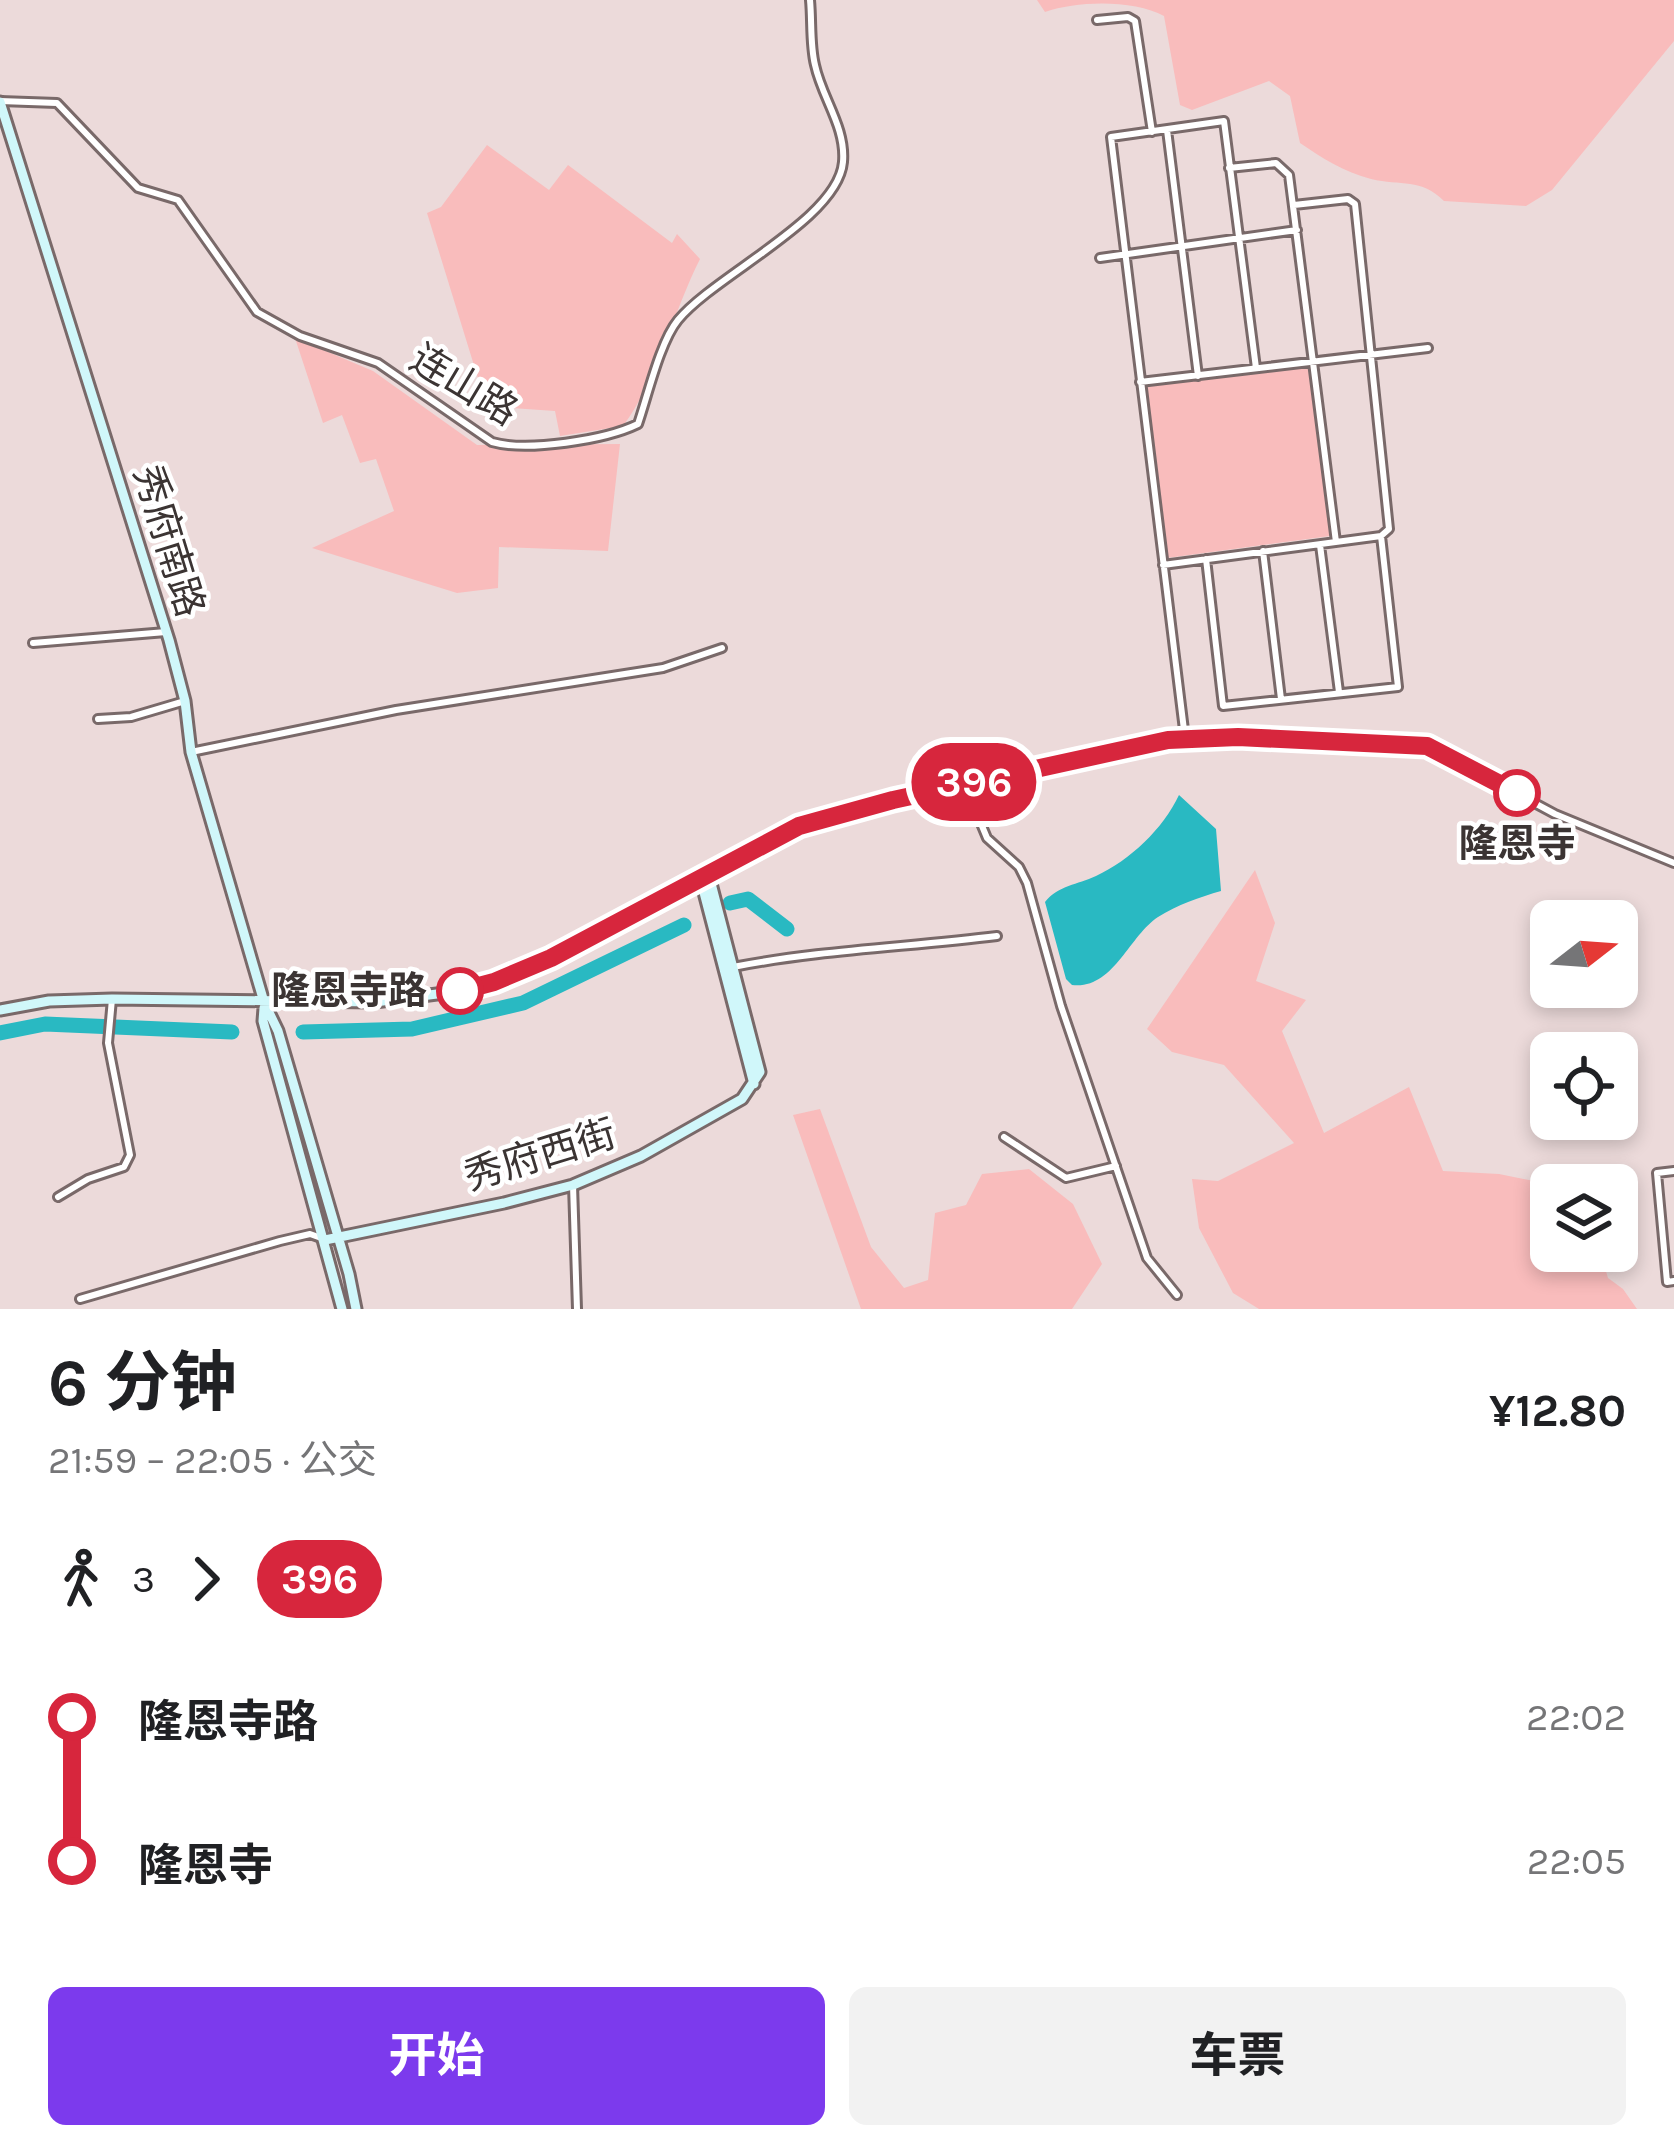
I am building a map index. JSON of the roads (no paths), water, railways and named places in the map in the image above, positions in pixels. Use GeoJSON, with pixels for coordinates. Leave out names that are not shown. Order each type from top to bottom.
{"type":"FeatureCollection","features":[{"type":"Feature","properties":{"kind":"street","name":"连山路"},"geometry":{"type":"LineString","coordinates":[[0,102],[57,104],[138,188],[178,200],[257,312],[300,336],[378,363],[492,442],[513,448],[541,446],[638,424],[674,324],[696,301],[796,225],[836,185],[843,164],[842,138],[815,65],[811,0]]}},
{"type":"Feature","properties":{"kind":"street"},"geometry":{"type":"LineString","coordinates":[[1097,20],[1128,17],[1136,21],[1152,133]]}},
{"type":"Feature","properties":{"kind":"street","name":"秀府南路"},"geometry":{"type":"LineString","coordinates":[[0,102],[166,632],[185,701],[191,752],[264,1002],[278,1031],[356,1309]]}},
{"type":"Feature","properties":{"kind":"street"},"geometry":{"type":"LineString","coordinates":[[1185,738],[1112,137],[1224,121],[1256,368]]}},
{"type":"Feature","properties":{"kind":"street"},"geometry":{"type":"LineString","coordinates":[[1167,130],[1198,376]]}},
{"type":"Feature","properties":{"kind":"street"},"geometry":{"type":"LineString","coordinates":[[1229,168],[1276,163],[1288,175],[1336,542]]}},
{"type":"Feature","properties":{"kind":"street"},"geometry":{"type":"LineString","coordinates":[[1162,565],[1381,536],[1389,529],[1355,205],[1348,199],[1294,206]]}},
{"type":"Feature","properties":{"kind":"street"},"geometry":{"type":"LineString","coordinates":[[1100,258],[1297,230]]}},
{"type":"Feature","properties":{"kind":"street"},"geometry":{"type":"LineString","coordinates":[[1140,382],[1428,348]]}},
{"type":"Feature","properties":{"kind":"street"},"geometry":{"type":"LineString","coordinates":[[1206,559],[1223,706],[1398,687],[1381,536]]}},
{"type":"Feature","properties":{"kind":"street"},"geometry":{"type":"LineString","coordinates":[[1321,544],[1340,692]]}},
{"type":"Feature","properties":{"kind":"street"},"geometry":{"type":"LineString","coordinates":[[1264,551],[1281,699]]}},
{"type":"Feature","properties":{"kind":"street"},"geometry":{"type":"LineString","coordinates":[[33,644],[166,632]]}},
{"type":"Feature","properties":{"kind":"street"},"geometry":{"type":"LineString","coordinates":[[191,752],[396,710],[663,668],[722,648]]}},
{"type":"Feature","properties":{"kind":"street"},"geometry":{"type":"LineString","coordinates":[[98,719],[131,717],[185,701]]}},
{"type":"Feature","properties":{"kind":"street"},"geometry":{"type":"LineString","coordinates":[[0,1010],[49,1001],[397,1001],[477,987],[551,958],[799,826],[965,784],[1185,738],[1427,746],[1555,814],[1674,863]]}},
{"type":"Feature","properties":{"kind":"street"},"geometry":{"type":"LineString","coordinates":[[965,784],[986,838],[1019,867],[1027,883],[1061,1006],[1147,1258],[1177,1295]]}},
{"type":"Feature","properties":{"kind":"street"},"geometry":{"type":"LineString","coordinates":[[704,874],[760,1072],[754,1084]]}},
{"type":"Feature","properties":{"kind":"street"},"geometry":{"type":"LineString","coordinates":[[704,874],[754,1084]]}},
{"type":"Feature","properties":{"kind":"street"},"geometry":{"type":"LineString","coordinates":[[733,967],[806,952],[896,949],[997,936]]}},
{"type":"Feature","properties":{"kind":"street","name":"秀府南路"},"geometry":{"type":"LineString","coordinates":[[264,1002],[263,1022],[342,1309]]}},
{"type":"Feature","properties":{"kind":"street"},"geometry":{"type":"LineString","coordinates":[[58,1197],[88,1179],[124,1167],[130,1155],[108,1043],[112,1004]]}},
{"type":"Feature","properties":{"kind":"street","name":"秀府西街"},"geometry":{"type":"LineString","coordinates":[[325,1240],[573,1185],[661,1145],[742,1099],[754,1084]]}},
{"type":"Feature","properties":{"kind":"street"},"geometry":{"type":"LineString","coordinates":[[1004,1137],[1066,1178],[1115,1166]]}},
{"type":"Feature","properties":{"kind":"street"},"geometry":{"type":"LineString","coordinates":[[1674,1171],[1657,1173],[1667,1282],[1674,1281]]}},
{"type":"Feature","properties":{"kind":"street"},"geometry":{"type":"LineString","coordinates":[[573,1185],[577,1309]]}},
{"type":"Feature","properties":{"kind":"street"},"geometry":{"type":"LineString","coordinates":[[80,1299],[280,1241],[310,1234],[325,1240]]}},
{"type":"Feature","properties":{"kind":"water"},"geometry":{"type":"Polygon","coordinates":[[[1179,795],[1216,829],[1221,891],[1158,917],[1110,971],[1086,984],[1072,985],[1066,979],[1045,902],[1133,852],[1164,820],[1179,795]]]}},
{"type":"Feature","properties":{"kind":"waterway"},"geometry":{"type":"LineString","coordinates":[[730,903],[748,899],[787,929]]}},
{"type":"Feature","properties":{"kind":"waterway"},"geometry":{"type":"LineString","coordinates":[[303,1032],[412,1029],[523,1003],[684,925]]}},
{"type":"Feature","properties":{"kind":"waterway"},"geometry":{"type":"LineString","coordinates":[[0,1033],[45,1024],[232,1032]]}},
{"type":"Feature","properties":{"kind":"place","name":"隆恩寺"},"geometry":{"type":"Point","coordinates":[1517,793]}},
{"type":"Feature","properties":{"kind":"place","name":"隆恩寺路"},"geometry":{"type":"Point","coordinates":[460,991]}}]}
